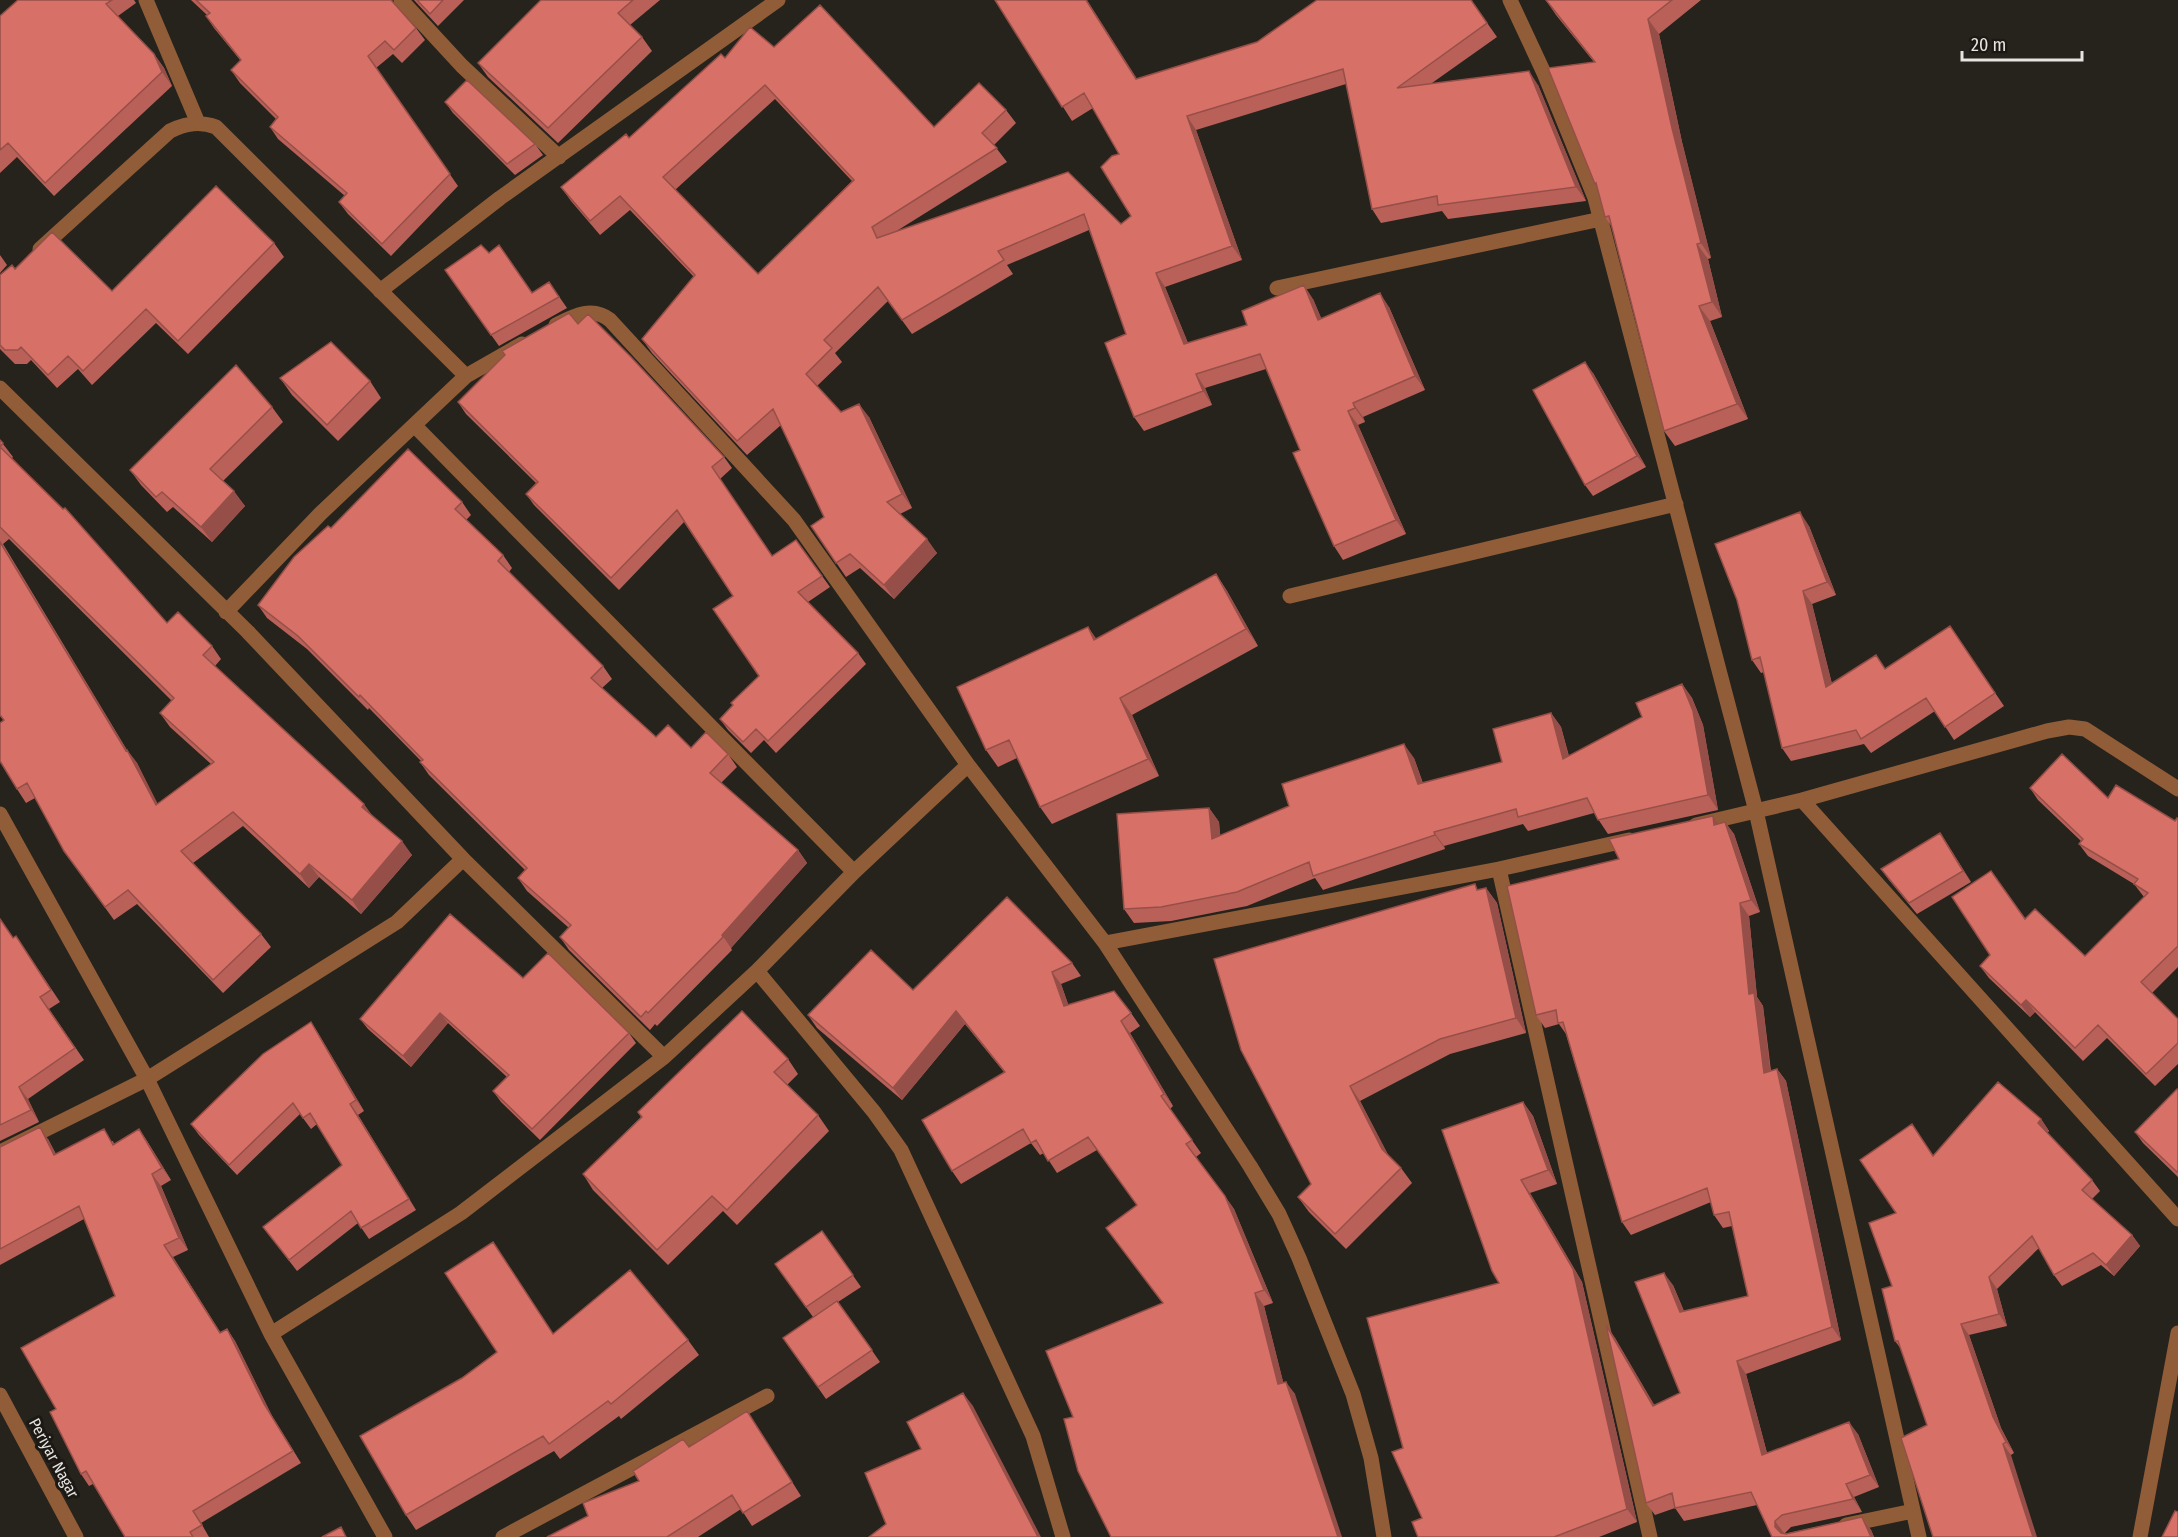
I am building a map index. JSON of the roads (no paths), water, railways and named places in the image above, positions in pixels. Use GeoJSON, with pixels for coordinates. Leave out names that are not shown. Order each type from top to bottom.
{"type":"FeatureCollection","features":[{"type":"Feature","properties":{"kind":"street"},"geometry":{"type":"LineString","coordinates":[[146,0],[198,123]]}},
{"type":"Feature","properties":{"kind":"street"},"geometry":{"type":"LineString","coordinates":[[401,0],[462,66],[559,156]]}},
{"type":"Feature","properties":{"kind":"street"},"geometry":{"type":"LineString","coordinates":[[380,291],[500,198],[778,0]]}},
{"type":"Feature","properties":{"kind":"street"},"geometry":{"type":"LineString","coordinates":[[1510,0],[1544,73],[1595,198],[1601,219],[1756,811],[1919,1537]]}},
{"type":"Feature","properties":{"kind":"street"},"geometry":{"type":"LineString","coordinates":[[32,256],[170,131],[185,124],[207,124],[216,128],[466,376]]}},
{"type":"Feature","properties":{"kind":"street"},"geometry":{"type":"LineString","coordinates":[[1277,288],[1601,219]]}},
{"type":"Feature","properties":{"kind":"street"},"geometry":{"type":"LineString","coordinates":[[225,612],[320,514],[466,376],[574,315],[602,314],[610,320],[794,520],[968,765],[1105,943],[1250,1166],[1279,1214],[1299,1258],[1353,1394],[1371,1458],[1384,1537]]}},
{"type":"Feature","properties":{"kind":"street"},"geometry":{"type":"LineString","coordinates":[[0,388],[225,612],[248,632],[463,860],[664,1057]]}},
{"type":"Feature","properties":{"kind":"street"},"geometry":{"type":"LineString","coordinates":[[415,426],[854,872]]}},
{"type":"Feature","properties":{"kind":"street"},"geometry":{"type":"LineString","coordinates":[[1290,596],[1676,504]]}},
{"type":"Feature","properties":{"kind":"street"},"geometry":{"type":"LineString","coordinates":[[1686,827],[1802,800],[2047,731],[2069,727],[2085,729],[2178,789]]}},
{"type":"Feature","properties":{"kind":"street"},"geometry":{"type":"LineString","coordinates":[[271,1334],[461,1213],[664,1057],[757,971],[854,872],[968,765]]}},
{"type":"Feature","properties":{"kind":"street"},"geometry":{"type":"LineString","coordinates":[[1802,800],[2178,1219]]}},
{"type":"Feature","properties":{"kind":"street"},"geometry":{"type":"LineString","coordinates":[[0,814],[147,1078],[271,1334],[385,1537]]}},
{"type":"Feature","properties":{"kind":"street"},"geometry":{"type":"LineString","coordinates":[[1105,943],[1499,869],[1639,837]]}},
{"type":"Feature","properties":{"kind":"street"},"geometry":{"type":"LineString","coordinates":[[0,1152],[147,1078],[397,922],[463,860]]}},
{"type":"Feature","properties":{"kind":"street"},"geometry":{"type":"LineString","coordinates":[[1499,869],[1650,1537]]}},
{"type":"Feature","properties":{"kind":"street"},"geometry":{"type":"LineString","coordinates":[[757,971],[874,1112],[901,1150],[1033,1436],[1063,1537]]}},
{"type":"Feature","properties":{"kind":"street"},"geometry":{"type":"LineString","coordinates":[[2140,1537],[2178,1333]]}},
{"type":"Feature","properties":{"kind":"street","name":"Periyar Nagar"},"geometry":{"type":"LineString","coordinates":[[0,1395],[76,1537]]}},
{"type":"Feature","properties":{"kind":"street"},"geometry":{"type":"LineString","coordinates":[[503,1537],[767,1396]]}},
{"type":"Feature","properties":{"kind":"street"},"geometry":{"type":"LineString","coordinates":[[1837,1527],[1913,1511]]}}]}
